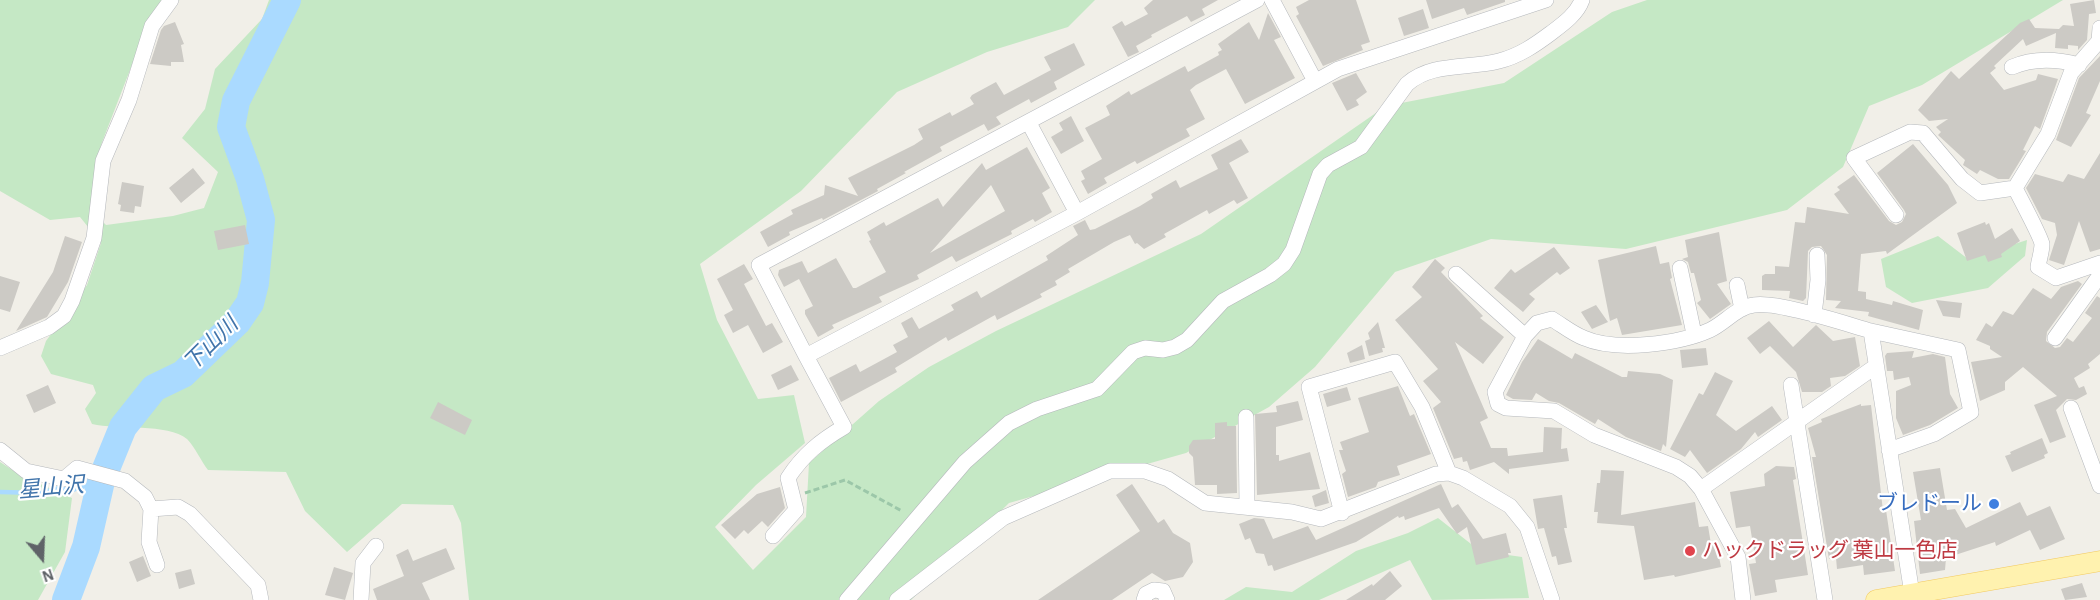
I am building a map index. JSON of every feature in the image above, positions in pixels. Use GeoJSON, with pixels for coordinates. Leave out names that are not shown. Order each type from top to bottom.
{"type":"FeatureCollection","features":[{"type":"Feature","properties":{"kind":"main road"},"geometry":{"type":"LineString","coordinates":[[1876,600],[2100,561]]}},
{"type":"Feature","properties":{"kind":"street"},"geometry":{"type":"LineString","coordinates":[[0,348],[49,327],[64,316],[72,301],[94,238],[103,161],[129,100],[152,26],[171,0]]}},
{"type":"Feature","properties":{"kind":"street"},"geometry":{"type":"LineString","coordinates":[[772,536],[796,510],[791,498],[788,478],[800,459],[823,439],[844,427],[759,265],[1257,0]]}},
{"type":"Feature","properties":{"kind":"street"},"geometry":{"type":"LineString","coordinates":[[1272,0],[1315,81]]}},
{"type":"Feature","properties":{"kind":"street"},"geometry":{"type":"LineString","coordinates":[[806,356],[1077,213],[1338,69],[1546,0]]}},
{"type":"Feature","properties":{"kind":"street"},"geometry":{"type":"LineString","coordinates":[[847,600],[965,462],[1009,423],[1037,409],[1097,389],[1133,352],[1145,348],[1163,350],[1175,347],[1187,340],[1223,301],[1270,275],[1284,264],[1293,250],[1320,174],[1335,160],[1361,147],[1407,84],[1416,76],[1428,71],[1497,62],[1516,56],[1563,25],[1579,8],[1582,0]]}},
{"type":"Feature","properties":{"kind":"street"},"geometry":{"type":"LineString","coordinates":[[2015,188],[2048,134],[2071,73],[2099,41],[2100,28]]}},
{"type":"Feature","properties":{"kind":"street"},"geometry":{"type":"LineString","coordinates":[[2012,67],[2023,62],[2061,59],[2079,64]]}},
{"type":"Feature","properties":{"kind":"street"},"geometry":{"type":"LineString","coordinates":[[1029,123],[1077,213]]}},
{"type":"Feature","properties":{"kind":"street"},"geometry":{"type":"LineString","coordinates":[[1896,215],[1854,158],[1910,132],[1923,133],[1962,179],[1980,193],[2015,188]]}},
{"type":"Feature","properties":{"kind":"street"},"geometry":{"type":"LineString","coordinates":[[2015,188],[2033,227],[2040,236],[2042,246],[2038,267],[2056,278],[2100,263]]}},
{"type":"Feature","properties":{"kind":"street"},"geometry":{"type":"LineString","coordinates":[[1814,315],[1818,280],[1817,255]]}},
{"type":"Feature","properties":{"kind":"street"},"geometry":{"type":"LineString","coordinates":[[1680,268],[1694,334]]}},
{"type":"Feature","properties":{"kind":"street"},"geometry":{"type":"LineString","coordinates":[[1456,274],[1525,336]]}},
{"type":"Feature","properties":{"kind":"street"},"geometry":{"type":"LineString","coordinates":[[2055,338],[2100,275]]}},
{"type":"Feature","properties":{"kind":"street"},"geometry":{"type":"LineString","coordinates":[[1737,285],[1742,309]]}},
{"type":"Feature","properties":{"kind":"street"},"geometry":{"type":"LineString","coordinates":[[1743,600],[1738,557],[1701,489],[1690,476],[1676,467],[1594,435],[1554,411],[1506,408],[1498,404],[1495,392],[1525,336],[1537,322],[1552,319],[1584,339],[1620,346],[1646,346],[1710,330],[1742,309],[1754,305],[1767,305],[1958,350],[1971,412],[1934,434],[1889,450]]}},
{"type":"Feature","properties":{"kind":"street"},"geometry":{"type":"LineString","coordinates":[[1871,331],[1912,594]]}},
{"type":"Feature","properties":{"kind":"street"},"geometry":{"type":"LineString","coordinates":[[1342,513],[1309,387],[1395,362],[1422,407],[1449,473]]}},
{"type":"Feature","properties":{"kind":"street"},"geometry":{"type":"LineString","coordinates":[[1701,489],[1876,366]]}},
{"type":"Feature","properties":{"kind":"street"},"geometry":{"type":"LineString","coordinates":[[1791,385],[1825,600]]}},
{"type":"Feature","properties":{"kind":"street"},"geometry":{"type":"LineString","coordinates":[[2071,408],[2100,486]]}},
{"type":"Feature","properties":{"kind":"street"},"geometry":{"type":"LineString","coordinates":[[1245,417],[1247,506]]}},
{"type":"Feature","properties":{"kind":"street"},"geometry":{"type":"LineString","coordinates":[[0,450],[26,471],[64,479],[77,468],[112,477],[138,488],[151,509],[149,542],[157,565]]}},
{"type":"Feature","properties":{"kind":"street"},"geometry":{"type":"LineString","coordinates":[[897,600],[1003,518],[1110,471],[1145,471],[1168,479],[1205,503],[1247,506],[1321,519],[1342,513],[1436,474],[1449,473],[1463,478],[1510,506],[1527,527],[1551,600]]}},
{"type":"Feature","properties":{"kind":"street"},"geometry":{"type":"LineString","coordinates":[[151,509],[178,507],[190,514],[258,585],[261,600]]}},
{"type":"Feature","properties":{"kind":"street"},"geometry":{"type":"LineString","coordinates":[[361,600],[363,563],[376,546]]}},
{"type":"Feature","properties":{"kind":"street"},"geometry":{"type":"LineString","coordinates":[[1144,600],[1146,594],[1154,590],[1162,591],[1167,600]]}},
{"type":"Feature","properties":{"kind":"path"},"geometry":{"type":"LineString","coordinates":[[791,498],[845,480],[917,519]]}},
{"type":"Feature","properties":{"kind":"green space"},"geometry":{"type":"Polygon","coordinates":[[[0,0],[180,0],[152,13],[101,145],[90,209],[106,225],[173,216],[204,208],[218,172],[182,138],[205,109],[215,69],[262,19],[269,0],[1095,0],[1068,27],[987,52],[897,92],[801,191],[700,264],[717,320],[758,399],[794,395],[805,443],[756,485],[715,527],[753,570],[806,517],[809,463],[879,401],[929,367],[996,331],[1201,234],[1386,106],[1504,83],[1612,12],[1647,0],[2063,0],[1922,85],[1869,106],[1843,167],[1787,210],[1626,249],[1491,239],[1395,272],[1315,367],[1269,407],[1186,453],[1009,503],[911,600],[469,600],[461,523],[453,505],[402,504],[347,552],[305,511],[286,472],[208,470],[190,442],[178,434],[155,429],[92,424],[85,409],[96,393],[93,385],[51,374],[41,356],[46,341],[87,285],[101,243],[80,217],[50,220],[0,191],[0,0]]]}},
{"type":"Feature","properties":{"kind":"green space"},"geometry":{"type":"Polygon","coordinates":[[[1938,236],[1968,259],[2027,240],[2025,256],[1988,288],[1912,303],[1886,287],[1881,259],[1938,236]]]}},
{"type":"Feature","properties":{"kind":"green space"},"geometry":{"type":"Polygon","coordinates":[[[0,462],[20,475],[72,498],[65,552],[38,600],[0,600],[0,462]]]}},
{"type":"Feature","properties":{"kind":"green space"},"geometry":{"type":"Polygon","coordinates":[[[1438,518],[1480,551],[1522,557],[1529,598],[1432,600],[1410,560],[1319,600],[1224,600],[1246,587],[1292,592],[1356,551],[1408,533],[1438,518]]]}},
{"type":"Feature","properties":{"kind":"building"},"geometry":{"type":"Polygon","coordinates":[[[1153,0],[1218,0],[1202,9],[1205,15],[1191,22],[1187,16],[1151,35],[1152,37],[1136,46],[1139,52],[1128,57],[1112,27],[1122,21],[1125,26],[1148,14],[1144,8],[1153,0]]]}},
{"type":"Feature","properties":{"kind":"building"},"geometry":{"type":"Polygon","coordinates":[[[1309,0],[1356,0],[1370,42],[1361,45],[1363,50],[1323,66],[1296,16],[1299,14],[1296,7],[1309,0]]]}},
{"type":"Feature","properties":{"kind":"building"},"geometry":{"type":"Polygon","coordinates":[[[1426,0],[1505,0],[1505,2],[1467,15],[1464,8],[1432,19],[1426,0]]]}},
{"type":"Feature","properties":{"kind":"building"},"geometry":{"type":"Polygon","coordinates":[[[2094,0],[2096,13],[2089,14],[2087,40],[2078,50],[2078,46],[2068,45],[2068,49],[2055,48],[2056,33],[2026,46],[2023,39],[1994,66],[1996,68],[1990,73],[2004,90],[2036,80],[2038,74],[2058,79],[2040,129],[2035,126],[2023,150],[2026,151],[2009,179],[1998,179],[1980,170],[1977,174],[1963,165],[1965,160],[1938,135],[1941,132],[1936,127],[1948,119],[1929,121],[1918,110],[1951,71],[1959,79],[2020,23],[2029,19],[2035,28],[2059,29],[2063,25],[2074,26],[2070,4],[2094,0]]]}},
{"type":"Feature","properties":{"kind":"building"},"geometry":{"type":"Polygon","coordinates":[[[1423,9],[1429,28],[1404,36],[1398,18],[1423,9]]]}},
{"type":"Feature","properties":{"kind":"building"},"geometry":{"type":"Polygon","coordinates":[[[1268,13],[1281,37],[1274,40],[1295,78],[1245,104],[1226,69],[1196,85],[1190,90],[1205,119],[1186,129],[1190,136],[1137,164],[1135,161],[1104,178],[1107,183],[1088,194],[1081,181],[1085,179],[1081,171],[1102,159],[1085,128],[1110,115],[1106,106],[1129,91],[1131,95],[1185,66],[1188,72],[1219,55],[1218,52],[1222,50],[1218,44],[1249,22],[1259,40],[1268,13]]]}},
{"type":"Feature","properties":{"kind":"building"},"geometry":{"type":"Polygon","coordinates":[[[175,22],[184,44],[181,45],[184,62],[171,62],[171,66],[150,64],[161,30],[164,26],[175,22]]]}},
{"type":"Feature","properties":{"kind":"building"},"geometry":{"type":"Polygon","coordinates":[[[1074,43],[1085,65],[1054,82],[1057,89],[1031,103],[1029,99],[996,117],[1001,124],[988,131],[984,124],[940,147],[942,151],[904,172],[906,173],[877,189],[878,191],[823,220],[822,218],[789,232],[790,235],[768,247],[760,232],[793,214],[791,210],[824,195],[825,185],[858,196],[848,178],[914,145],[923,139],[918,129],[950,112],[952,116],[974,104],[970,98],[972,95],[996,82],[1004,95],[1051,70],[1044,57],[1074,43]]]}},
{"type":"Feature","properties":{"kind":"building"},"geometry":{"type":"Polygon","coordinates":[[[2100,56],[2100,81],[2086,113],[2091,115],[2071,147],[2056,140],[2079,78],[2100,56]]]}},
{"type":"Feature","properties":{"kind":"building"},"geometry":{"type":"Polygon","coordinates":[[[1356,73],[1367,92],[1356,100],[1359,105],[1347,111],[1332,83],[1356,73]]]}},
{"type":"Feature","properties":{"kind":"building"},"geometry":{"type":"Polygon","coordinates":[[[1071,116],[1084,141],[1061,154],[1051,137],[1063,130],[1059,123],[1071,116]]]}},
{"type":"Feature","properties":{"kind":"building"},"geometry":{"type":"Polygon","coordinates":[[[1241,139],[1249,152],[1229,163],[1248,198],[1237,204],[1234,200],[1209,214],[1207,210],[1164,234],[1166,237],[1144,249],[1137,243],[1135,244],[1130,235],[1114,242],[1068,269],[1070,272],[1055,281],[1057,285],[1040,294],[1042,297],[997,320],[995,315],[948,341],[946,337],[895,368],[897,372],[841,402],[829,378],[856,364],[860,372],[897,352],[893,345],[908,337],[901,323],[912,317],[919,329],[954,310],[951,305],[977,291],[981,298],[1048,260],[1046,256],[1078,235],[1073,226],[1085,220],[1090,230],[1095,229],[1140,206],[1153,198],[1151,194],[1176,180],[1180,188],[1218,169],[1211,155],[1241,139]]]}},
{"type":"Feature","properties":{"kind":"building"},"geometry":{"type":"Polygon","coordinates":[[[1913,144],[1948,185],[1957,203],[1887,254],[1886,251],[1861,254],[1858,291],[1866,292],[1866,299],[1892,305],[1893,301],[1923,310],[1919,330],[1868,316],[1869,312],[1835,308],[1841,301],[1826,300],[1827,255],[1821,246],[1812,247],[1808,251],[1806,298],[1803,301],[1789,298],[1790,291],[1762,290],[1762,276],[1775,274],[1775,266],[1789,267],[1795,222],[1805,223],[1807,207],[1849,214],[1834,194],[1840,190],[1837,187],[1854,175],[1889,221],[1896,225],[1902,222],[1906,214],[1904,210],[1877,173],[1913,144]]]}},
{"type":"Feature","properties":{"kind":"building"},"geometry":{"type":"Polygon","coordinates":[[[1027,147],[1050,188],[1042,193],[1052,212],[1035,222],[1033,219],[1011,231],[1012,234],[956,262],[952,256],[917,275],[919,279],[879,297],[882,302],[832,325],[834,328],[818,337],[805,314],[805,310],[813,306],[799,279],[784,287],[778,275],[779,270],[802,261],[808,273],[836,258],[853,288],[856,288],[886,272],[869,241],[871,240],[867,232],[884,222],[886,226],[938,198],[943,207],[982,163],[986,170],[1027,147]],[[991,185],[930,253],[1005,211],[991,185]]]}},
{"type":"Feature","properties":{"kind":"building"},"geometry":{"type":"Polygon","coordinates":[[[2100,153],[2100,249],[2090,252],[2079,221],[2064,265],[2049,260],[2057,235],[2055,223],[2042,219],[2026,188],[2035,174],[2063,182],[2068,174],[2084,179],[2100,153]]]}},
{"type":"Feature","properties":{"kind":"building"},"geometry":{"type":"Polygon","coordinates":[[[193,168],[205,183],[181,203],[169,188],[193,168]]]}},
{"type":"Feature","properties":{"kind":"building"},"geometry":{"type":"Polygon","coordinates":[[[122,182],[144,186],[141,207],[135,206],[134,213],[120,211],[121,205],[118,204],[122,182]]]}},
{"type":"Feature","properties":{"kind":"building"},"geometry":{"type":"Polygon","coordinates":[[[1985,222],[1986,225],[1989,223],[1995,239],[2012,228],[2020,241],[2001,254],[2002,257],[1988,262],[1985,255],[1967,261],[1957,233],[1985,222]]]}},
{"type":"Feature","properties":{"kind":"building"},"geometry":{"type":"Polygon","coordinates":[[[245,225],[249,244],[218,250],[214,231],[245,225]]]}},
{"type":"Feature","properties":{"kind":"building"},"geometry":{"type":"Polygon","coordinates":[[[1719,232],[1727,281],[1717,284],[1731,304],[1710,319],[1697,303],[1701,300],[1694,273],[1691,273],[1688,262],[1682,259],[1688,257],[1685,240],[1719,232]]]}},
{"type":"Feature","properties":{"kind":"building"},"geometry":{"type":"Polygon","coordinates":[[[65,236],[82,242],[68,282],[47,317],[16,331],[53,272],[65,236]]]}},
{"type":"Feature","properties":{"kind":"building"},"geometry":{"type":"Polygon","coordinates":[[[1656,246],[1660,264],[1669,262],[1672,278],[1670,279],[1682,325],[1622,335],[1617,318],[1610,321],[1598,260],[1656,246]]]}},
{"type":"Feature","properties":{"kind":"building"},"geometry":{"type":"Polygon","coordinates":[[[1554,247],[1570,268],[1560,275],[1557,272],[1529,294],[1535,299],[1523,312],[1494,288],[1511,269],[1515,273],[1554,247]]]}},
{"type":"Feature","properties":{"kind":"building"},"geometry":{"type":"Polygon","coordinates":[[[1435,259],[1445,268],[1441,272],[1483,316],[1480,318],[1504,337],[1483,364],[1455,342],[1488,418],[1480,422],[1491,448],[1507,448],[1508,456],[1543,452],[1544,427],[1562,428],[1561,449],[1567,448],[1569,461],[1509,469],[1509,474],[1494,462],[1470,470],[1467,461],[1463,462],[1462,457],[1454,459],[1433,408],[1441,402],[1423,381],[1438,369],[1395,320],[1422,297],[1412,287],[1435,259]]]}},
{"type":"Feature","properties":{"kind":"building"},"geometry":{"type":"Polygon","coordinates":[[[744,264],[753,279],[744,284],[766,326],[772,323],[783,342],[763,353],[748,325],[733,333],[724,315],[733,310],[717,279],[744,264]]]}},
{"type":"Feature","properties":{"kind":"building"},"geometry":{"type":"Polygon","coordinates":[[[0,276],[20,282],[10,312],[0,309],[0,276]]]}},
{"type":"Feature","properties":{"kind":"building"},"geometry":{"type":"Polygon","coordinates":[[[2078,281],[2082,284],[2047,332],[2046,341],[2055,348],[2060,347],[2067,338],[2073,342],[2092,318],[2085,313],[2097,296],[2100,298],[2100,354],[2088,364],[2090,368],[2074,378],[2079,388],[2084,386],[2087,394],[2076,400],[2067,399],[2056,410],[2066,437],[2050,443],[2034,405],[2057,396],[2023,367],[2005,382],[2005,390],[1980,401],[1971,362],[2002,357],[1990,349],[1990,346],[1976,340],[1986,323],[1992,327],[2003,311],[2013,315],[2033,288],[2051,299],[2061,287],[2078,281]]]}},
{"type":"Feature","properties":{"kind":"building"},"geometry":{"type":"Polygon","coordinates":[[[1936,300],[1962,303],[1960,318],[1943,316],[1936,300]]]}},
{"type":"Feature","properties":{"kind":"building"},"geometry":{"type":"Polygon","coordinates":[[[1596,305],[1608,322],[1592,329],[1581,312],[1596,305]]]}},
{"type":"Feature","properties":{"kind":"building"},"geometry":{"type":"Polygon","coordinates":[[[1769,321],[1793,347],[1816,325],[1833,341],[1855,337],[1860,366],[1845,376],[1830,378],[1831,386],[1822,392],[1802,392],[1796,372],[1770,346],[1760,354],[1747,338],[1769,321]]]}},
{"type":"Feature","properties":{"kind":"building"},"geometry":{"type":"Polygon","coordinates":[[[1378,322],[1385,348],[1382,348],[1383,352],[1369,356],[1365,341],[1370,339],[1368,333],[1378,322]]]}},
{"type":"Feature","properties":{"kind":"building"},"geometry":{"type":"Polygon","coordinates":[[[1538,339],[1572,359],[1575,353],[1622,377],[1627,377],[1628,371],[1660,374],[1673,380],[1666,447],[1663,444],[1661,451],[1626,437],[1598,419],[1595,424],[1559,403],[1549,401],[1536,393],[1532,400],[1513,399],[1506,395],[1522,362],[1538,339]]]}},
{"type":"Feature","properties":{"kind":"building"},"geometry":{"type":"Polygon","coordinates":[[[1362,345],[1365,359],[1350,363],[1347,353],[1362,345]]]}},
{"type":"Feature","properties":{"kind":"building"},"geometry":{"type":"Polygon","coordinates":[[[1706,348],[1708,365],[1682,368],[1680,350],[1706,348]]]}},
{"type":"Feature","properties":{"kind":"building"},"geometry":{"type":"Polygon","coordinates":[[[1914,351],[1912,358],[1933,354],[1945,357],[1950,394],[1958,408],[1930,425],[1903,435],[1896,418],[1896,391],[1911,385],[1909,377],[1894,380],[1893,371],[1887,371],[1885,356],[1887,353],[1914,351]]]}},
{"type":"Feature","properties":{"kind":"building"},"geometry":{"type":"Polygon","coordinates":[[[791,365],[799,380],[778,390],[771,375],[791,365]]]}},
{"type":"Feature","properties":{"kind":"building"},"geometry":{"type":"Polygon","coordinates":[[[1715,372],[1733,381],[1716,415],[1736,431],[1772,406],[1782,420],[1758,437],[1755,432],[1741,449],[1707,473],[1690,450],[1685,457],[1670,449],[1699,393],[1703,395],[1715,372]]]}},
{"type":"Feature","properties":{"kind":"building"},"geometry":{"type":"Polygon","coordinates":[[[48,385],[56,403],[34,413],[26,395],[48,385]]]}},
{"type":"Feature","properties":{"kind":"building"},"geometry":{"type":"Polygon","coordinates":[[[1398,386],[1410,416],[1414,414],[1431,454],[1397,466],[1400,475],[1378,482],[1376,487],[1348,497],[1342,474],[1346,471],[1339,450],[1343,450],[1340,442],[1369,432],[1358,398],[1398,386]]]}},
{"type":"Feature","properties":{"kind":"building"},"geometry":{"type":"Polygon","coordinates":[[[1347,387],[1351,400],[1327,407],[1323,394],[1347,387]]]}},
{"type":"Feature","properties":{"kind":"building"},"geometry":{"type":"Polygon","coordinates":[[[1298,401],[1303,420],[1276,427],[1276,455],[1279,455],[1279,461],[1310,452],[1320,489],[1257,495],[1255,414],[1277,412],[1276,406],[1298,401]]]}},
{"type":"Feature","properties":{"kind":"building"},"geometry":{"type":"Polygon","coordinates":[[[438,402],[472,420],[465,435],[430,418],[438,402]]]}},
{"type":"Feature","properties":{"kind":"building"},"geometry":{"type":"Polygon","coordinates":[[[1861,404],[1861,406],[1871,405],[1883,511],[1886,510],[1895,571],[1864,575],[1863,565],[1837,569],[1836,558],[1829,559],[1812,457],[1816,457],[1808,428],[1822,422],[1821,419],[1861,404]]]}},
{"type":"Feature","properties":{"kind":"building"},"geometry":{"type":"Polygon","coordinates":[[[1227,422],[1227,426],[1236,426],[1237,493],[1217,494],[1217,485],[1195,485],[1193,457],[1189,453],[1189,446],[1193,440],[1215,439],[1215,423],[1227,422]]]}},
{"type":"Feature","properties":{"kind":"building"},"geometry":{"type":"Polygon","coordinates":[[[2042,438],[2048,453],[2044,455],[2045,458],[2012,472],[2005,456],[2042,438]]]}},
{"type":"Feature","properties":{"kind":"building"},"geometry":{"type":"Polygon","coordinates":[[[1776,466],[1794,467],[1796,479],[1793,480],[1808,575],[1775,580],[1777,592],[1755,596],[1749,564],[1756,563],[1750,526],[1736,528],[1730,492],[1765,486],[1764,474],[1776,466]]]}},
{"type":"Feature","properties":{"kind":"building"},"geometry":{"type":"Polygon","coordinates":[[[1940,468],[1947,510],[1955,509],[1966,528],[2020,502],[2027,516],[2050,506],[2065,539],[2040,550],[2030,530],[1996,546],[1995,542],[1946,558],[1945,570],[1920,574],[1914,521],[1921,520],[1913,472],[1940,468]]]}},
{"type":"Feature","properties":{"kind":"building"},"geometry":{"type":"Polygon","coordinates":[[[1601,470],[1624,471],[1621,515],[1695,502],[1699,527],[1708,526],[1711,544],[1716,542],[1721,567],[1675,577],[1674,575],[1644,580],[1634,526],[1597,523],[1598,512],[1594,512],[1597,483],[1600,483],[1601,470]]]}},
{"type":"Feature","properties":{"kind":"building"},"geometry":{"type":"Polygon","coordinates":[[[1132,484],[1158,523],[1164,519],[1173,533],[1190,543],[1193,562],[1183,577],[1165,581],[1152,573],[1112,600],[1038,600],[1140,531],[1116,495],[1132,484]]]}},
{"type":"Feature","properties":{"kind":"building"},"geometry":{"type":"Polygon","coordinates":[[[1441,484],[1452,508],[1458,504],[1483,539],[1506,533],[1511,553],[1508,553],[1509,557],[1476,565],[1467,527],[1457,534],[1439,508],[1405,520],[1404,516],[1399,518],[1398,516],[1356,542],[1274,571],[1272,565],[1268,566],[1264,554],[1256,553],[1250,538],[1245,540],[1239,524],[1254,518],[1264,519],[1273,539],[1308,526],[1316,540],[1441,484]]]}},
{"type":"Feature","properties":{"kind":"building"},"geometry":{"type":"Polygon","coordinates":[[[780,487],[785,508],[768,527],[762,521],[748,534],[744,530],[735,539],[721,525],[757,494],[780,487]]]}},
{"type":"Feature","properties":{"kind":"building"},"geometry":{"type":"Polygon","coordinates":[[[1326,490],[1329,503],[1315,507],[1312,496],[1326,490]]]}},
{"type":"Feature","properties":{"kind":"building"},"geometry":{"type":"Polygon","coordinates":[[[1562,495],[1567,528],[1564,528],[1572,562],[1558,565],[1556,556],[1552,557],[1544,528],[1538,529],[1533,499],[1562,495]]]}},
{"type":"Feature","properties":{"kind":"building"},"geometry":{"type":"Polygon","coordinates":[[[446,548],[455,569],[422,583],[430,600],[377,600],[373,589],[404,576],[396,555],[408,549],[413,561],[446,548]]]}},
{"type":"Feature","properties":{"kind":"building"},"geometry":{"type":"Polygon","coordinates":[[[143,556],[151,576],[137,582],[129,562],[143,556]]]}},
{"type":"Feature","properties":{"kind":"building"},"geometry":{"type":"Polygon","coordinates":[[[334,567],[353,573],[345,600],[325,595],[334,567]]]}},
{"type":"Feature","properties":{"kind":"building"},"geometry":{"type":"Polygon","coordinates":[[[191,569],[195,584],[179,589],[175,573],[191,569]]]}},
{"type":"Feature","properties":{"kind":"building"},"geometry":{"type":"Polygon","coordinates":[[[1390,571],[1402,586],[1385,600],[1346,600],[1372,584],[1373,586],[1390,571]]]}},
{"type":"Feature","properties":{"kind":"building"},"geometry":{"type":"Polygon","coordinates":[[[2082,583],[2087,597],[2065,600],[2061,589],[2082,583]]]}},
{"type":"Feature","properties":{"kind":"waterway","name":"下山川"},"geometry":{"type":"LineString","coordinates":[[66,600],[86,547],[101,481],[123,427],[154,388],[183,374],[237,322],[250,303],[255,283],[261,220],[250,179],[231,127],[236,101],[287,0]]}},
{"type":"Feature","properties":{"kind":"waterway","name":"星山沢"},"geometry":{"type":"LineString","coordinates":[[0,492],[41,493],[59,488],[72,490],[101,481]]}},
{"type":"Feature","properties":{"kind":"place","name":"ブレドール"},"geometry":{"type":"Point","coordinates":[1994,504]}},
{"type":"Feature","properties":{"kind":"place","name":"ハックドラッグ 葉山一色店"},"geometry":{"type":"Point","coordinates":[1690,551]}}]}
